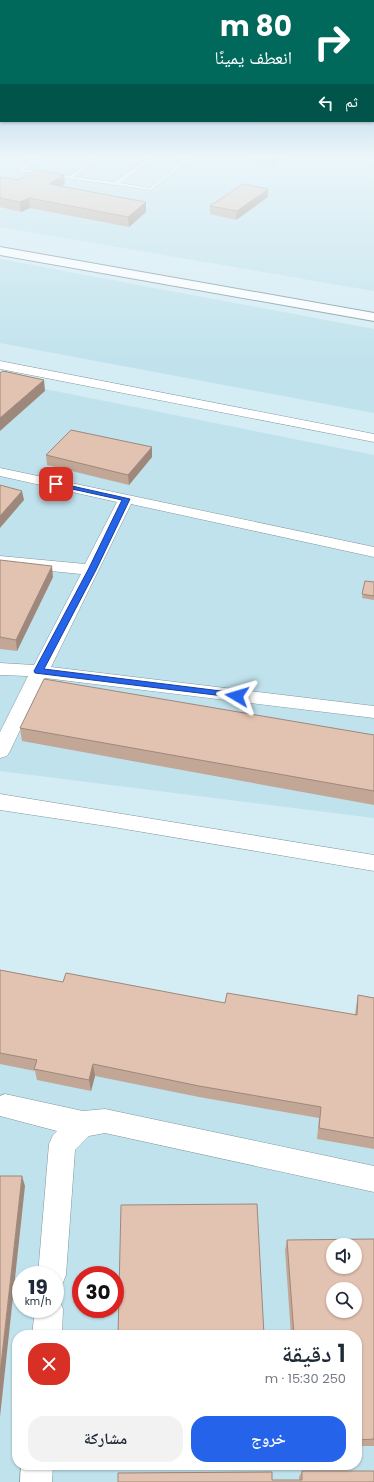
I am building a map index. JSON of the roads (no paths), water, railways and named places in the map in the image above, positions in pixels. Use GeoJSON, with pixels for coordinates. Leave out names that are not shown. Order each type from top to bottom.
{"type":"FeatureCollection","features":[{"type":"Feature","properties":{"kind":"street"},"geometry":{"type":"LineString","coordinates":[[0,240],[374,305]]}},
{"type":"Feature","properties":{"kind":"street"},"geometry":{"type":"LineString","coordinates":[[0,251],[374,317]]}},
{"type":"Feature","properties":{"kind":"street"},"geometry":{"type":"LineString","coordinates":[[0,365],[374,438]]}},
{"type":"Feature","properties":{"kind":"street"},"geometry":{"type":"LineString","coordinates":[[0,472],[374,552]]}},
{"type":"Feature","properties":{"kind":"street"},"geometry":{"type":"LineString","coordinates":[[0,751],[38,671],[92,570],[126,499]]}},
{"type":"Feature","properties":{"kind":"street"},"geometry":{"type":"LineString","coordinates":[[0,561],[92,570]]}},
{"type":"Feature","properties":{"kind":"street"},"geometry":{"type":"LineString","coordinates":[[0,669],[38,671],[374,712]]}},
{"type":"Feature","properties":{"kind":"street"},"geometry":{"type":"LineString","coordinates":[[0,802],[113,819],[374,863]]}},
{"type":"Feature","properties":{"kind":"street"},"geometry":{"type":"LineString","coordinates":[[5,1106],[82,1124],[105,1121],[374,1179]]}},
{"type":"Feature","properties":{"kind":"street"},"geometry":{"type":"LineString","coordinates":[[53,1266],[62,1144],[82,1124]]}},
{"type":"Feature","properties":{"kind":"street"},"geometry":{"type":"LineString","coordinates":[[47,1330],[48,1318]]}},
{"type":"Feature","properties":{"kind":"street"},"geometry":{"type":"LineString","coordinates":[[36,1482],[37,1470]]}}]}
